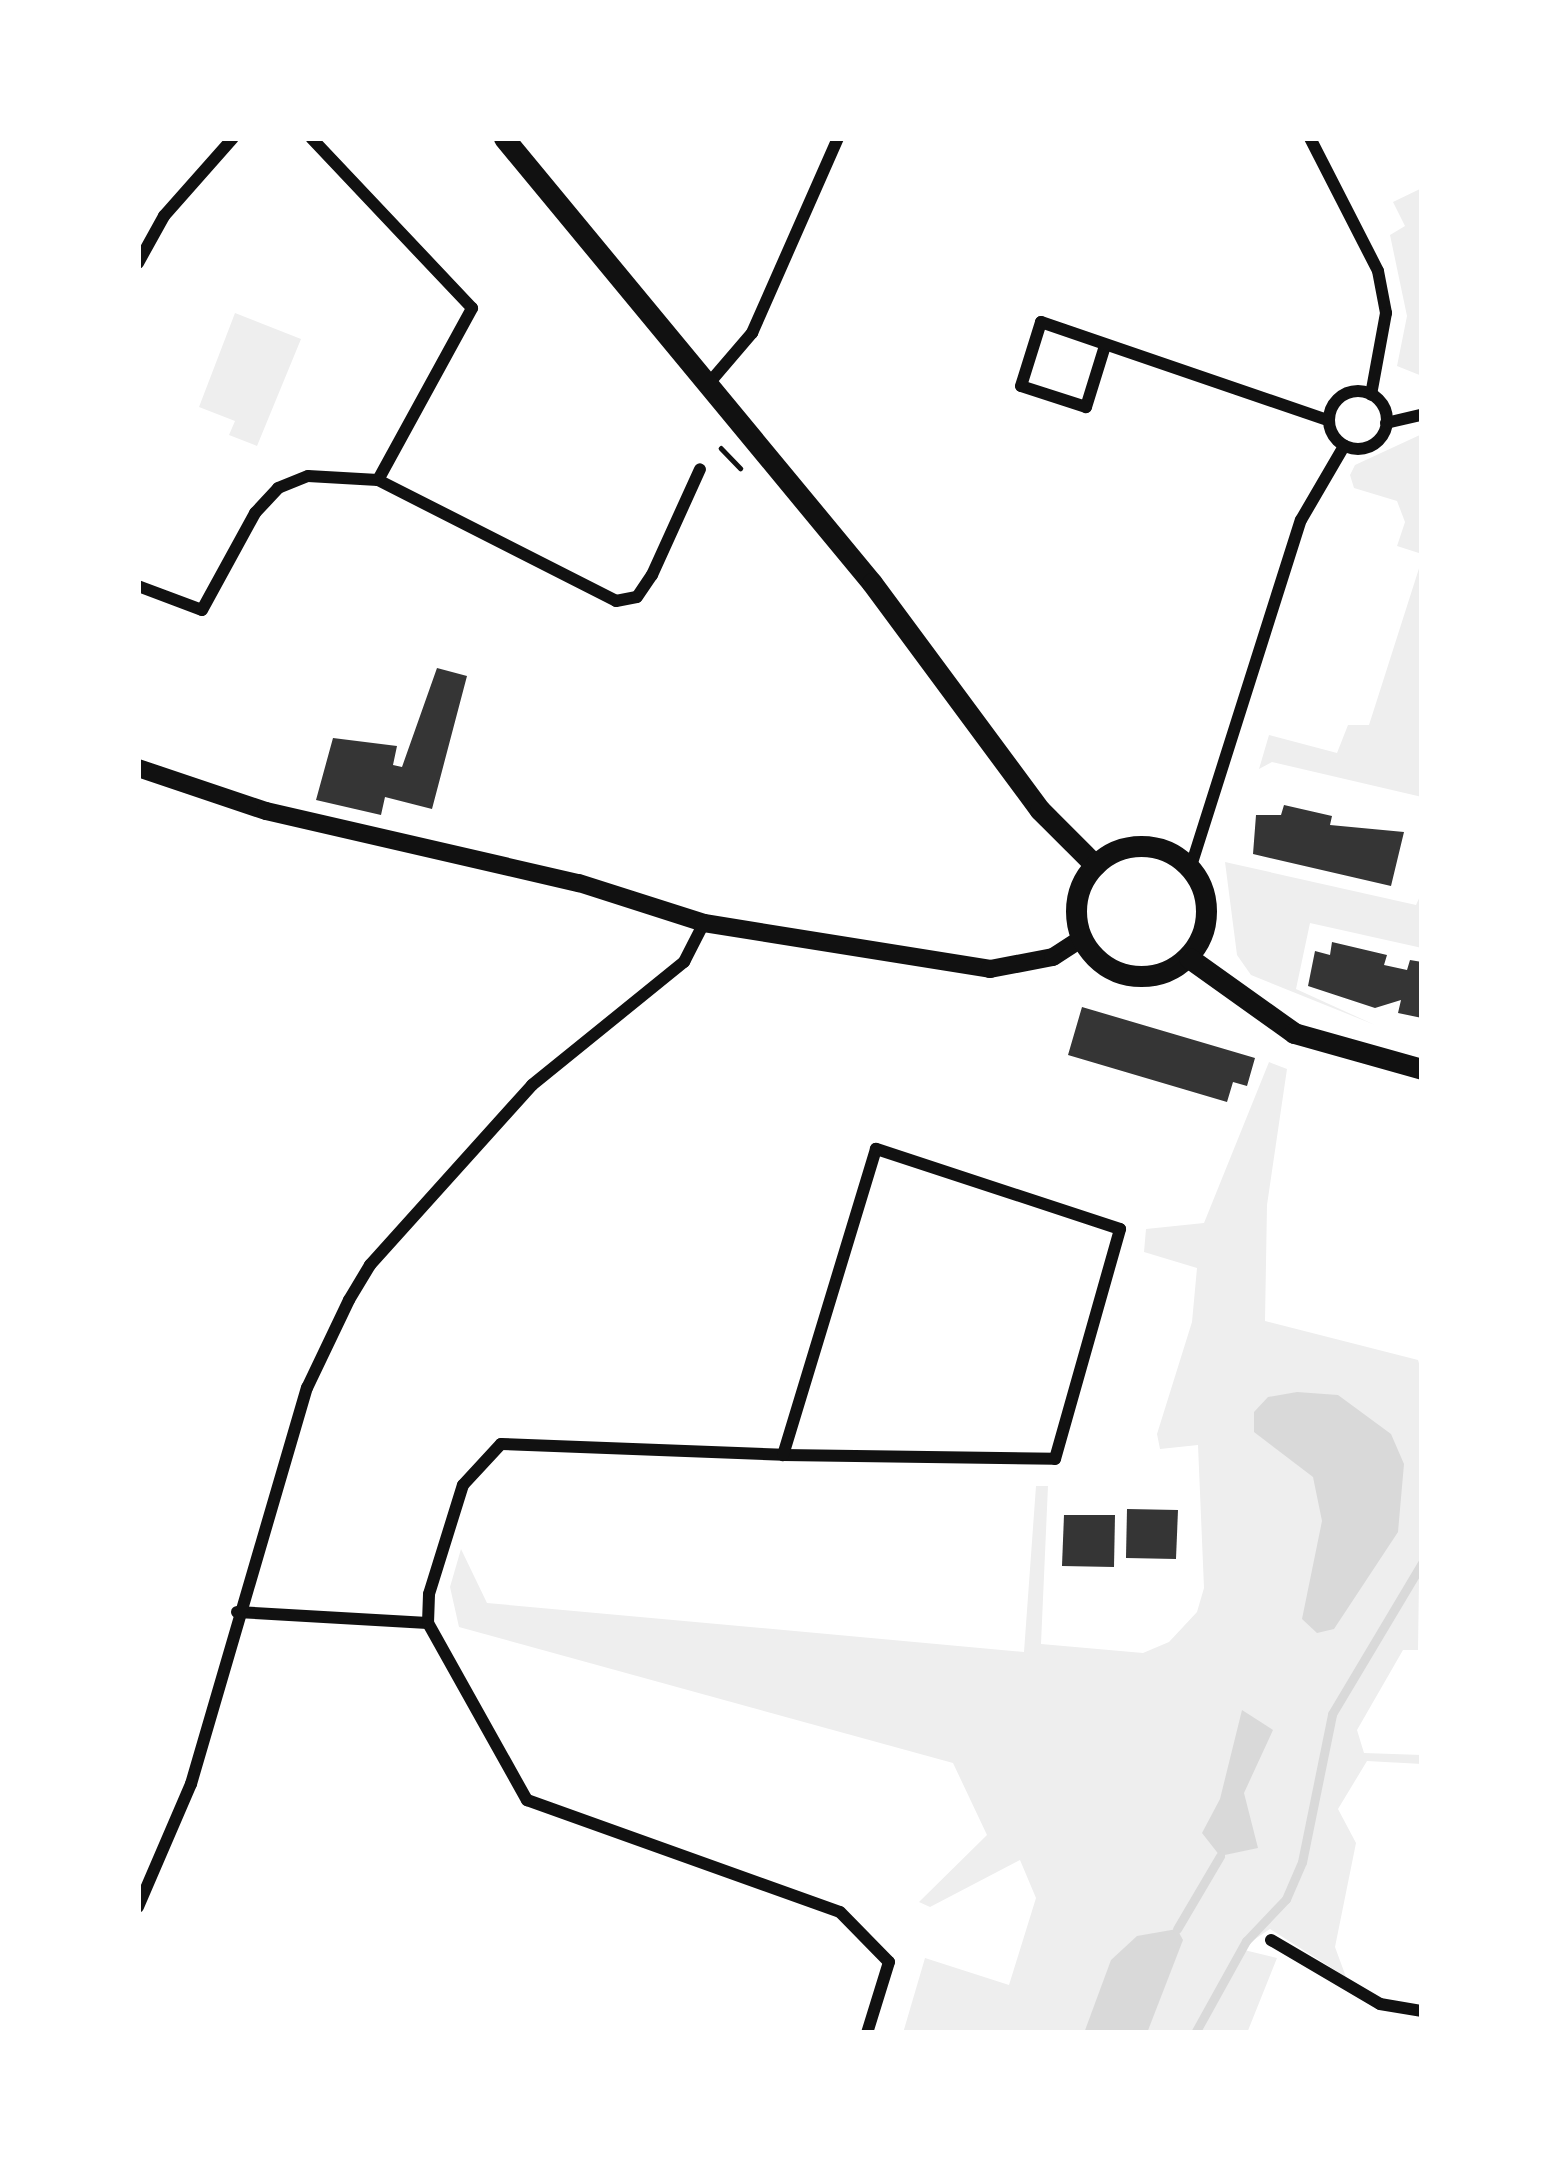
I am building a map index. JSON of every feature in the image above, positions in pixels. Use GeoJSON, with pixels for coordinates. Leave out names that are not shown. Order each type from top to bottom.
{"type":"FeatureCollection","features":[{"type":"Feature","properties":{"kind":"main road"},"geometry":{"type":"LineString","coordinates":[[504,138],[710,382],[909,629],[1040,810],[1095,865]]}},
{"type":"Feature","properties":{"kind":"main road"},"geometry":{"type":"LineString","coordinates":[[1140,845],[1191,866],[1207,909],[1189,958],[1156,975],[1118,973],[1081,939],[1080,887],[1095,865],[1140,845]]}},
{"type":"Feature","properties":{"kind":"main road"},"geometry":{"type":"LineString","coordinates":[[1189,958],[1294,1033],[1422,1069]]}},
{"type":"Feature","properties":{"kind":"street"},"geometry":{"type":"LineString","coordinates":[[138,263],[164,216],[233,138]]}},
{"type":"Feature","properties":{"kind":"street"},"geometry":{"type":"LineString","coordinates":[[311,138],[472,308],[378,480]]}},
{"type":"Feature","properties":{"kind":"street"},"geometry":{"type":"LineString","coordinates":[[710,382],[752,333],[838,138]]}},
{"type":"Feature","properties":{"kind":"street"},"geometry":{"type":"LineString","coordinates":[[1310,138],[1378,271],[1386,313],[1371,395],[1386,423]]}},
{"type":"Feature","properties":{"kind":"street"},"geometry":{"type":"LineString","coordinates":[[1041,322],[1106,343],[1104,349],[1086,407],[1021,386],[1041,322]]}},
{"type":"Feature","properties":{"kind":"street"},"geometry":{"type":"LineString","coordinates":[[1104,349],[1328,420],[1344,446]]}},
{"type":"Feature","properties":{"kind":"street"},"geometry":{"type":"LineString","coordinates":[[1328,420],[1342,396],[1371,395]]}},
{"type":"Feature","properties":{"kind":"street"},"geometry":{"type":"LineString","coordinates":[[1344,446],[1372,446],[1386,423],[1422,415]]}},
{"type":"Feature","properties":{"kind":"street"},"geometry":{"type":"LineString","coordinates":[[1191,866],[1301,520],[1344,446]]}},
{"type":"Feature","properties":{"kind":"street"},"geometry":{"type":"LineString","coordinates":[[138,586],[202,610],[255,513],[278,488],[308,476],[378,480],[616,601],[637,597],[652,575],[700,469]]}},
{"type":"Feature","properties":{"kind":"street"},"geometry":{"type":"LineString","coordinates":[[138,767],[266,811],[579,884],[704,923],[990,969],[1053,957],[1081,939]]}},
{"type":"Feature","properties":{"kind":"street"},"geometry":{"type":"LineString","coordinates":[[138,1907],[191,1784],[237,1612],[307,1388],[370,1265],[532,1085],[684,962],[704,923]]}},
{"type":"Feature","properties":{"kind":"street"},"geometry":{"type":"LineString","coordinates":[[783,1455],[876,1149],[1120,1229],[1055,1460],[783,1455],[501,1444],[463,1485],[429,1594],[428,1623],[526,1800],[840,1912],[889,1962],[867,2033]]}},
{"type":"Feature","properties":{"kind":"street"},"geometry":{"type":"LineString","coordinates":[[237,1612],[428,1623]]}},
{"type":"Feature","properties":{"kind":"street"},"geometry":{"type":"LineString","coordinates":[[1271,1940],[1380,2004],[1422,2011]]}},
{"type":"Feature","properties":{"kind":"path"},"geometry":{"type":"LineString","coordinates":[[721,448],[740,468]]}},
{"type":"Feature","properties":{"kind":"shaded area"},"geometry":{"type":"Polygon","coordinates":[[[1422,188],[1422,376],[1397,366],[1407,316],[1390,235],[1405,226],[1393,202],[1422,188]]]}},
{"type":"Feature","properties":{"kind":"shaded area"},"geometry":{"type":"Polygon","coordinates":[[[235,313],[301,339],[257,446],[229,435],[235,421],[199,407],[235,313]]]}},
{"type":"Feature","properties":{"kind":"shaded area"},"geometry":{"type":"Polygon","coordinates":[[[1422,434],[1422,554],[1397,546],[1405,522],[1397,501],[1354,488],[1350,475],[1355,465],[1422,434]]]}},
{"type":"Feature","properties":{"kind":"shaded area"},"geometry":{"type":"Polygon","coordinates":[[[1422,559],[1422,797],[1272,762],[1259,769],[1269,735],[1337,753],[1348,725],[1369,725],[1422,559]]]}},
{"type":"Feature","properties":{"kind":"shaded area"},"geometry":{"type":"Polygon","coordinates":[[[1225,862],[1416,905],[1421,894],[1422,948],[1310,923],[1296,989],[1375,1025],[1251,975],[1237,955],[1225,862]]]}},
{"type":"Feature","properties":{"kind":"shaded area"},"geometry":{"type":"Polygon","coordinates":[[[1269,1062],[1287,1069],[1267,1205],[1265,1321],[1418,1360],[1422,1373],[1418,1650],[1403,1650],[1357,1730],[1364,1753],[1422,1755],[1422,1764],[1367,1761],[1338,1809],[1356,1843],[1335,1947],[1346,1977],[1270,1929],[1240,1949],[1277,1958],[1247,2033],[903,2033],[925,1958],[1009,1985],[1036,1898],[1020,1860],[930,1907],[919,1902],[987,1835],[953,1763],[459,1627],[450,1587],[461,1549],[487,1603],[1024,1652],[1036,1486],[1048,1486],[1041,1644],[1143,1653],[1169,1642],[1197,1612],[1204,1588],[1198,1445],[1160,1449],[1157,1434],[1192,1322],[1197,1268],[1144,1252],[1146,1229],[1204,1223],[1269,1062]]]}},
{"type":"Feature","properties":{"kind":"shaded area"},"geometry":{"type":"Polygon","coordinates":[[[1297,1392],[1338,1395],[1391,1434],[1404,1464],[1398,1532],[1334,1629],[1317,1633],[1302,1619],[1322,1521],[1313,1477],[1254,1432],[1254,1412],[1268,1397],[1297,1392]]]}},
{"type":"Feature","properties":{"kind":"shaded area"},"geometry":{"type":"Polygon","coordinates":[[[1242,1710],[1273,1730],[1244,1793],[1258,1848],[1220,1856],[1202,1833],[1220,1799],[1242,1710]]]}},
{"type":"Feature","properties":{"kind":"shaded area"},"geometry":{"type":"Polygon","coordinates":[[[1177,1929],[1183,1940],[1147,2033],[1084,2033],[1111,1960],[1137,1936],[1177,1929]]]}},
{"type":"Feature","properties":{"kind":"building"},"geometry":{"type":"Polygon","coordinates":[[[437,668],[467,676],[432,809],[385,797],[381,815],[316,800],[333,738],[397,746],[393,765],[402,767],[437,668]]]}},
{"type":"Feature","properties":{"kind":"building"},"geometry":{"type":"Polygon","coordinates":[[[1284,805],[1332,816],[1330,825],[1404,832],[1391,886],[1253,854],[1256,815],[1281,815],[1284,805]]]}},
{"type":"Feature","properties":{"kind":"building"},"geometry":{"type":"Polygon","coordinates":[[[1332,942],[1387,955],[1384,965],[1407,970],[1410,960],[1422,962],[1422,1018],[1398,1013],[1401,1000],[1375,1008],[1308,986],[1315,951],[1330,955],[1332,942]]]}},
{"type":"Feature","properties":{"kind":"building"},"geometry":{"type":"Polygon","coordinates":[[[1082,1007],[1255,1058],[1247,1086],[1233,1082],[1227,1102],[1068,1055],[1082,1007]]]}},
{"type":"Feature","properties":{"kind":"building"},"geometry":{"type":"Polygon","coordinates":[[[1127,1509],[1178,1510],[1176,1559],[1126,1558],[1127,1509]]]}},
{"type":"Feature","properties":{"kind":"building"},"geometry":{"type":"Polygon","coordinates":[[[1064,1515],[1115,1515],[1114,1567],[1062,1566],[1064,1515]]]}},
{"type":"Feature","properties":{"kind":"waterway"},"geometry":{"type":"LineString","coordinates":[[1195,2033],[1246,1941],[1286,1899],[1302,1862],[1332,1714],[1422,1563]]}},
{"type":"Feature","properties":{"kind":"waterway"},"geometry":{"type":"LineString","coordinates":[[1177,1929],[1220,1856]]}}]}
